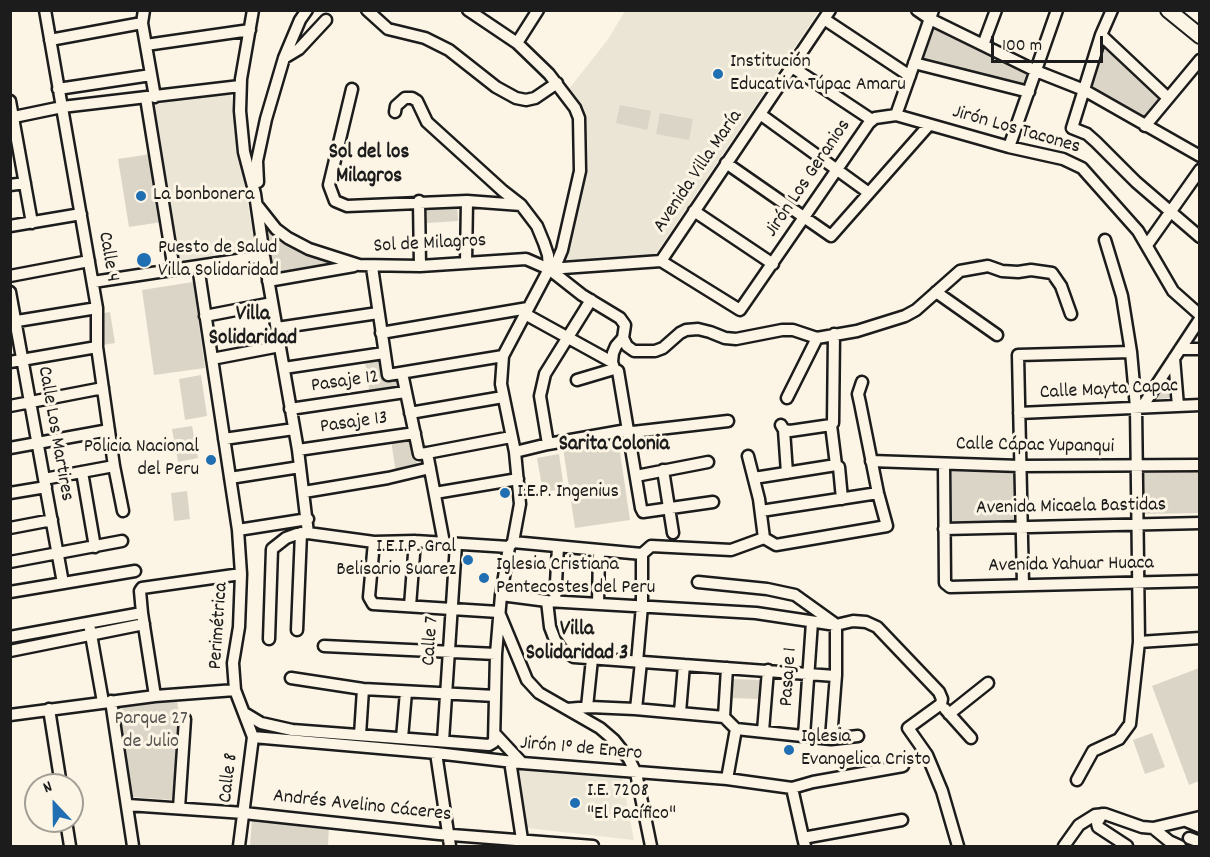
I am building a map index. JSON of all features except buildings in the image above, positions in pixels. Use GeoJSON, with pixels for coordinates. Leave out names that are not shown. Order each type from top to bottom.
{"type":"FeatureCollection","features":[{"type":"Feature","properties":{"kind":"main road"},"geometry":{"type":"LineString","coordinates":[[1168,10],[1200,36]]}},
{"type":"Feature","properties":{"kind":"street","name":"Calle 4"},"geometry":{"type":"LineString","coordinates":[[45,10],[93,282],[97,308],[97,347],[114,466],[123,511]]}},
{"type":"Feature","properties":{"kind":"street"},"geometry":{"type":"LineString","coordinates":[[144,10],[142,23],[152,75],[151,98],[174,270]]}},
{"type":"Feature","properties":{"kind":"street"},"geometry":{"type":"LineString","coordinates":[[253,10],[240,86],[240,111],[244,152],[256,200],[308,519],[304,533],[297,630]]}},
{"type":"Feature","properties":{"kind":"street"},"geometry":{"type":"LineString","coordinates":[[256,200],[257,161],[266,119],[284,58],[296,28],[307,10]]}},
{"type":"Feature","properties":{"kind":"street"},"geometry":{"type":"LineString","coordinates":[[367,10],[388,29],[425,38],[449,50],[496,87],[516,98],[526,100],[535,98],[557,83]]}},
{"type":"Feature","properties":{"kind":"street"},"geometry":{"type":"LineString","coordinates":[[246,714],[275,727],[489,745],[494,742],[499,612],[520,504],[515,452],[501,384],[503,356],[549,269],[557,262],[562,250],[579,171],[579,118],[575,108],[557,83],[517,43],[482,14],[468,10]]}},
{"type":"Feature","properties":{"kind":"street"},"geometry":{"type":"LineString","coordinates":[[517,43],[538,10]]}},
{"type":"Feature","properties":{"kind":"street"},"geometry":{"type":"LineString","coordinates":[[917,10],[931,15],[983,45],[1036,71],[1084,90],[1200,156]]}},
{"type":"Feature","properties":{"kind":"street"},"geometry":{"type":"LineString","coordinates":[[983,45],[996,10]]}},
{"type":"Feature","properties":{"kind":"street"},"geometry":{"type":"LineString","coordinates":[[1009,147],[1057,10]]}},
{"type":"Feature","properties":{"kind":"street"},"geometry":{"type":"LineString","coordinates":[[1112,10],[1101,35],[1072,128],[1087,134],[1136,182],[1200,237]]}},
{"type":"Feature","properties":{"kind":"street"},"geometry":{"type":"LineString","coordinates":[[827,15],[910,76]]}},
{"type":"Feature","properties":{"kind":"street","name":"Avenida Villa María"},"geometry":{"type":"LineString","coordinates":[[549,269],[661,261],[827,15]]}},
{"type":"Feature","properties":{"kind":"street"},"geometry":{"type":"LineString","coordinates":[[896,115],[931,15]]}},
{"type":"Feature","properties":{"kind":"street"},"geometry":{"type":"LineString","coordinates":[[284,58],[299,49],[326,20]]}},
{"type":"Feature","properties":{"kind":"street"},"geometry":{"type":"LineString","coordinates":[[50,40],[142,23]]}},
{"type":"Feature","properties":{"kind":"street"},"geometry":{"type":"LineString","coordinates":[[146,45],[250,30]]}},
{"type":"Feature","properties":{"kind":"street"},"geometry":{"type":"LineString","coordinates":[[1101,35],[1168,98]]}},
{"type":"Feature","properties":{"kind":"street"},"geometry":{"type":"LineString","coordinates":[[1145,126],[1200,60]]}},
{"type":"Feature","properties":{"kind":"street"},"geometry":{"type":"LineString","coordinates":[[914,63],[1029,92]]}},
{"type":"Feature","properties":{"kind":"street"},"geometry":{"type":"LineString","coordinates":[[792,67],[872,120]]}},
{"type":"Feature","properties":{"kind":"street"},"geometry":{"type":"LineString","coordinates":[[58,89],[152,75]]}},
{"type":"Feature","properties":{"kind":"street"},"geometry":{"type":"LineString","coordinates":[[14,117],[62,107],[240,86]]}},
{"type":"Feature","properties":{"kind":"street"},"geometry":{"type":"LineString","coordinates":[[351,88],[329,184],[333,197],[341,204],[347,206],[419,201],[467,201],[521,205]]}},
{"type":"Feature","properties":{"kind":"street"},"geometry":{"type":"LineString","coordinates":[[395,112],[396,106],[405,98],[417,101],[423,109],[427,122],[521,205],[537,226],[548,255],[549,269],[620,318],[625,325],[623,338],[616,346],[613,365]]}},
{"type":"Feature","properties":{"kind":"street"},"geometry":{"type":"LineString","coordinates":[[10,101],[14,117],[14,136],[32,222]]}},
{"type":"Feature","properties":{"kind":"street"},"geometry":{"type":"LineString","coordinates":[[760,114],[869,193]]}},
{"type":"Feature","properties":{"kind":"street","name":"Jirón Los Geranios"},"geometry":{"type":"LineString","coordinates":[[661,261],[740,310],[872,120],[896,115]]}},
{"type":"Feature","properties":{"kind":"street","name":"Jirón Los Tacones"},"geometry":{"type":"LineString","coordinates":[[896,115],[1009,147],[1063,159],[1082,168],[1147,245],[1173,291],[1200,317]]}},
{"type":"Feature","properties":{"kind":"street"},"geometry":{"type":"LineString","coordinates":[[726,163],[831,236],[929,125]]}},
{"type":"Feature","properties":{"kind":"street"},"geometry":{"type":"LineString","coordinates":[[1147,245],[1200,170]]}},
{"type":"Feature","properties":{"kind":"street"},"geometry":{"type":"LineString","coordinates":[[10,185],[25,183]]}},
{"type":"Feature","properties":{"kind":"street","name":"Sol de Milagros"},"geometry":{"type":"LineString","coordinates":[[256,200],[276,229],[288,238],[309,249],[359,265],[420,266],[526,259],[549,269]]}},
{"type":"Feature","properties":{"kind":"street"},"geometry":{"type":"LineString","coordinates":[[419,201],[420,266]]}},
{"type":"Feature","properties":{"kind":"street"},"geometry":{"type":"LineString","coordinates":[[466,262],[467,201]]}},
{"type":"Feature","properties":{"kind":"street"},"geometry":{"type":"LineString","coordinates":[[694,211],[773,264]]}},
{"type":"Feature","properties":{"kind":"street"},"geometry":{"type":"LineString","coordinates":[[10,226],[81,214]]}},
{"type":"Feature","properties":{"kind":"street"},"geometry":{"type":"LineString","coordinates":[[1077,780],[1093,751],[1119,739],[1130,724],[1139,642],[1136,466],[1139,407],[1122,296],[1105,240]]}},
{"type":"Feature","properties":{"kind":"street"},"geometry":{"type":"LineString","coordinates":[[93,282],[264,256]]}},
{"type":"Feature","properties":{"kind":"street"},"geometry":{"type":"LineString","coordinates":[[10,276],[89,261]]}},
{"type":"Feature","properties":{"kind":"street"},"geometry":{"type":"LineString","coordinates":[[268,281],[359,265]]}},
{"type":"Feature","properties":{"kind":"street","name":"Perimétrica"},"geometry":{"type":"LineString","coordinates":[[198,266],[238,530],[241,574],[239,627],[233,663],[235,690],[246,714]]}},
{"type":"Feature","properties":{"kind":"street"},"geometry":{"type":"LineString","coordinates":[[623,338],[627,346],[634,351],[641,352],[663,348],[680,333],[698,329],[735,339],[782,330],[793,330],[817,338],[857,331],[905,316],[916,310],[960,271],[988,266],[1002,271],[1040,270],[1052,273],[1056,276],[1071,314]]}},
{"type":"Feature","properties":{"kind":"street"},"geometry":{"type":"LineString","coordinates":[[372,267],[388,375],[503,356]]}},
{"type":"Feature","properties":{"kind":"street","name":"Calle Los Martires"},"geometry":{"type":"LineString","coordinates":[[10,292],[13,322],[23,359],[63,583]]}},
{"type":"Feature","properties":{"kind":"street"},"geometry":{"type":"LineString","coordinates":[[936,292],[997,335]]}},
{"type":"Feature","properties":{"kind":"street"},"geometry":{"type":"LineString","coordinates":[[548,444],[540,396],[545,374],[591,300]]}},
{"type":"Feature","properties":{"kind":"street"},"geometry":{"type":"LineString","coordinates":[[205,315],[272,303]]}},
{"type":"Feature","properties":{"kind":"street"},"geometry":{"type":"LineString","coordinates":[[13,322],[97,308]]}},
{"type":"Feature","properties":{"kind":"street"},"geometry":{"type":"LineString","coordinates":[[381,333],[527,311],[567,339],[613,365],[618,372],[643,512],[713,502]]}},
{"type":"Feature","properties":{"kind":"street"},"geometry":{"type":"LineString","coordinates":[[276,328],[378,313]]}},
{"type":"Feature","properties":{"kind":"street"},"geometry":{"type":"LineString","coordinates":[[1139,407],[1200,317]]}},
{"type":"Feature","properties":{"kind":"street"},"geometry":{"type":"LineString","coordinates":[[834,334],[831,425],[842,499]]}},
{"type":"Feature","properties":{"kind":"street"},"geometry":{"type":"LineString","coordinates":[[787,398],[817,338]]}},
{"type":"Feature","properties":{"kind":"street"},"geometry":{"type":"LineString","coordinates":[[212,359],[280,346]]}},
{"type":"Feature","properties":{"kind":"street"},"geometry":{"type":"LineString","coordinates":[[10,362],[97,347]]}},
{"type":"Feature","properties":{"kind":"street"},"geometry":{"type":"LineString","coordinates":[[1177,353],[1200,349]]}},
{"type":"Feature","properties":{"kind":"street"},"geometry":{"type":"LineString","coordinates":[[1023,585],[1018,355],[1131,351]]}},
{"type":"Feature","properties":{"kind":"street"},"geometry":{"type":"LineString","coordinates":[[284,368],[384,353]]}},
{"type":"Feature","properties":{"kind":"street"},"geometry":{"type":"LineString","coordinates":[[1177,353],[1178,405]]}},
{"type":"Feature","properties":{"kind":"street"},"geometry":{"type":"LineString","coordinates":[[577,380],[613,365]]}},
{"type":"Feature","properties":{"kind":"street"},"geometry":{"type":"LineString","coordinates":[[402,373],[415,433],[430,468],[444,543]]}},
{"type":"Feature","properties":{"kind":"street"},"geometry":{"type":"LineString","coordinates":[[764,538],[776,545],[887,526],[858,394],[862,382]]}},
{"type":"Feature","properties":{"kind":"street"},"geometry":{"type":"LineString","coordinates":[[10,406],[103,388]]}},
{"type":"Feature","properties":{"kind":"street","name":"Pasaje 12"},"geometry":{"type":"LineString","coordinates":[[290,409],[405,392]]}},
{"type":"Feature","properties":{"kind":"street"},"geometry":{"type":"LineString","coordinates":[[410,413],[503,397]]}},
{"type":"Feature","properties":{"kind":"street","name":"Calle Mayta Capac"},"geometry":{"type":"LineString","coordinates":[[1019,413],[1200,405]]}},
{"type":"Feature","properties":{"kind":"street"},"geometry":{"type":"LineString","coordinates":[[515,452],[627,430],[633,432],[728,421]]}},
{"type":"Feature","properties":{"kind":"street"},"geometry":{"type":"LineString","coordinates":[[787,473],[782,427],[790,431],[831,425]]}},
{"type":"Feature","properties":{"kind":"street"},"geometry":{"type":"LineString","coordinates":[[224,439],[294,429]]}},
{"type":"Feature","properties":{"kind":"street"},"geometry":{"type":"LineString","coordinates":[[10,448],[109,430]]}},
{"type":"Feature","properties":{"kind":"street","name":"Pasaje 13"},"geometry":{"type":"LineString","coordinates":[[298,450],[415,433]]}},
{"type":"Feature","properties":{"kind":"street"},"geometry":{"type":"LineString","coordinates":[[423,454],[511,437]]}},
{"type":"Feature","properties":{"kind":"street"},"geometry":{"type":"LineString","coordinates":[[748,456],[761,511],[764,538]]}},
{"type":"Feature","properties":{"kind":"street","name":"Calle Cápac Yupanqui"},"geometry":{"type":"LineString","coordinates":[[871,461],[1020,466],[1200,465]]}},
{"type":"Feature","properties":{"kind":"street"},"geometry":{"type":"LineString","coordinates":[[636,476],[708,462]]}},
{"type":"Feature","properties":{"kind":"street"},"geometry":{"type":"LineString","coordinates":[[944,464],[944,529]]}},
{"type":"Feature","properties":{"kind":"street"},"geometry":{"type":"LineString","coordinates":[[754,478],[836,465]]}},
{"type":"Feature","properties":{"kind":"street"},"geometry":{"type":"LineString","coordinates":[[10,493],[82,472],[114,466]]}},
{"type":"Feature","properties":{"kind":"street"},"geometry":{"type":"LineString","coordinates":[[230,478],[300,467]]}},
{"type":"Feature","properties":{"kind":"street"},"geometry":{"type":"LineString","coordinates":[[304,492],[388,478],[430,468]]}},
{"type":"Feature","properties":{"kind":"street"},"geometry":{"type":"LineString","coordinates":[[663,471],[673,533]]}},
{"type":"Feature","properties":{"kind":"street"},"geometry":{"type":"LineString","coordinates":[[82,472],[95,547]]}},
{"type":"Feature","properties":{"kind":"street"},"geometry":{"type":"LineString","coordinates":[[435,493],[518,479]]}},
{"type":"Feature","properties":{"kind":"street"},"geometry":{"type":"LineString","coordinates":[[761,511],[878,493]]}},
{"type":"Feature","properties":{"kind":"street"},"geometry":{"type":"LineString","coordinates":[[238,530],[308,519]]}},
{"type":"Feature","properties":{"kind":"street"},"geometry":{"type":"LineString","coordinates":[[10,528],[52,520]]}},
{"type":"Feature","properties":{"kind":"street","name":"Avenida Micaela Bastidas"},"geometry":{"type":"LineString","coordinates":[[944,529],[1200,523]]}},
{"type":"Feature","properties":{"kind":"street","name":"Avenida Yahuar Huaca"},"geometry":{"type":"LineString","coordinates":[[944,529],[945,583],[950,587],[1200,581]]}},
{"type":"Feature","properties":{"kind":"street"},"geometry":{"type":"LineString","coordinates":[[269,639],[272,549],[286,538],[304,533],[374,542],[415,540],[456,544],[511,544],[642,554],[651,546],[731,550],[764,538]]}},
{"type":"Feature","properties":{"kind":"street"},"geometry":{"type":"LineString","coordinates":[[410,606],[415,540]]}},
{"type":"Feature","properties":{"kind":"street"},"geometry":{"type":"LineString","coordinates":[[10,562],[122,541]]}},
{"type":"Feature","properties":{"kind":"street"},"geometry":{"type":"LineString","coordinates":[[374,542],[370,602],[373,604],[499,612]]}},
{"type":"Feature","properties":{"kind":"street","name":"Calle 7"},"geometry":{"type":"LineString","coordinates":[[443,741],[456,544]]}},
{"type":"Feature","properties":{"kind":"street"},"geometry":{"type":"LineString","coordinates":[[558,547],[550,627],[558,647],[574,657],[835,676]]}},
{"type":"Feature","properties":{"kind":"street"},"geometry":{"type":"LineString","coordinates":[[598,604],[599,551]]}},
{"type":"Feature","properties":{"kind":"street"},"geometry":{"type":"LineString","coordinates":[[636,709],[642,606],[642,554]]}},
{"type":"Feature","properties":{"kind":"street"},"geometry":{"type":"LineString","coordinates":[[10,592],[135,571]]}},
{"type":"Feature","properties":{"kind":"street"},"geometry":{"type":"LineString","coordinates":[[155,696],[141,591],[145,586],[241,574]]}},
{"type":"Feature","properties":{"kind":"street"},"geometry":{"type":"LineString","coordinates":[[698,582],[766,589],[795,596],[836,625]]}},
{"type":"Feature","properties":{"kind":"street"},"geometry":{"type":"LineString","coordinates":[[501,595],[551,601],[756,613],[836,625],[853,621],[866,622],[877,627],[939,692],[942,699],[941,704],[908,728],[927,755],[942,790],[958,846]]}},
{"type":"Feature","properties":{"kind":"street","name":"Pasaje 1"},"geometry":{"type":"LineString","coordinates":[[804,736],[808,673],[806,621],[809,613],[807,604]]}},
{"type":"Feature","properties":{"kind":"street"},"geometry":{"type":"LineString","coordinates":[[499,612],[528,680],[538,693],[600,728],[614,740],[629,759],[636,773],[651,846]]}},
{"type":"Feature","properties":{"kind":"street"},"geometry":{"type":"LineString","coordinates":[[10,637],[89,622],[143,618]]}},
{"type":"Feature","properties":{"kind":"street"},"geometry":{"type":"LineString","coordinates":[[10,651],[91,635],[143,618]]}},
{"type":"Feature","properties":{"kind":"street"},"geometry":{"type":"LineString","coordinates":[[89,622],[128,806],[133,846]]}},
{"type":"Feature","properties":{"kind":"street"},"geometry":{"type":"LineString","coordinates":[[831,739],[836,625]]}},
{"type":"Feature","properties":{"kind":"street"},"geometry":{"type":"LineString","coordinates":[[1139,642],[1200,638]]}},
{"type":"Feature","properties":{"kind":"street"},"geometry":{"type":"LineString","coordinates":[[324,646],[496,654]]}},
{"type":"Feature","properties":{"kind":"street"},"geometry":{"type":"LineString","coordinates":[[587,707],[592,658]]}},
{"type":"Feature","properties":{"kind":"street"},"geometry":{"type":"LineString","coordinates":[[680,712],[684,665]]}},
{"type":"Feature","properties":{"kind":"street"},"geometry":{"type":"LineString","coordinates":[[724,717],[727,668]]}},
{"type":"Feature","properties":{"kind":"street"},"geometry":{"type":"LineString","coordinates":[[763,731],[768,670]]}},
{"type":"Feature","properties":{"kind":"street"},"geometry":{"type":"LineString","coordinates":[[291,678],[406,692],[495,696]]}},
{"type":"Feature","properties":{"kind":"street"},"geometry":{"type":"LineString","coordinates":[[950,714],[988,682]]}},
{"type":"Feature","properties":{"kind":"street"},"geometry":{"type":"LineString","coordinates":[[360,735],[363,688]]}},
{"type":"Feature","properties":{"kind":"street"},"geometry":{"type":"LineString","coordinates":[[10,715],[155,696],[235,690]]}},
{"type":"Feature","properties":{"kind":"street"},"geometry":{"type":"LineString","coordinates":[[402,738],[406,692]]}},
{"type":"Feature","properties":{"kind":"street"},"geometry":{"type":"LineString","coordinates":[[941,704],[971,738]]}},
{"type":"Feature","properties":{"kind":"street"},"geometry":{"type":"LineString","coordinates":[[567,709],[587,707],[680,712],[724,717],[736,729],[831,739],[858,736]]}},
{"type":"Feature","properties":{"kind":"street"},"geometry":{"type":"LineString","coordinates":[[49,709],[59,773]]}},
{"type":"Feature","properties":{"kind":"street","name":"Calle 8"},"geometry":{"type":"LineString","coordinates":[[239,846],[253,737],[246,714]]}},
{"type":"Feature","properties":{"kind":"street"},"geometry":{"type":"LineString","coordinates":[[179,808],[184,719]]}},
{"type":"Feature","properties":{"kind":"street"},"geometry":{"type":"LineString","coordinates":[[727,779],[736,729]]}},
{"type":"Feature","properties":{"kind":"street"},"geometry":{"type":"LineString","coordinates":[[496,735],[522,763]]}},
{"type":"Feature","properties":{"kind":"street","name":"Jirón 1° de Enero"},"geometry":{"type":"LineString","coordinates":[[253,737],[522,763],[727,779],[792,788],[813,782],[903,766]]}},
{"type":"Feature","properties":{"kind":"street"},"geometry":{"type":"LineString","coordinates":[[436,753],[450,846]]}},
{"type":"Feature","properties":{"kind":"street"},"geometry":{"type":"LineString","coordinates":[[510,761],[522,844]]}},
{"type":"Feature","properties":{"kind":"street"},"geometry":{"type":"LineString","coordinates":[[792,788],[804,842],[902,820]]}},
{"type":"Feature","properties":{"kind":"street","name":"Andrés Avelino Cáceres"},"geometry":{"type":"LineString","coordinates":[[128,806],[244,813],[522,844],[585,846]]}},
{"type":"Feature","properties":{"kind":"street"},"geometry":{"type":"LineString","coordinates":[[1101,814],[1098,826],[1126,846]]}},
{"type":"Feature","properties":{"kind":"street"},"geometry":{"type":"LineString","coordinates":[[1064,846],[1079,825],[1101,814],[1142,827],[1153,828],[1200,817]]}},
{"type":"Feature","properties":{"kind":"street"},"geometry":{"type":"LineString","coordinates":[[1186,821],[1200,827]]}},
{"type":"Feature","properties":{"kind":"street"},"geometry":{"type":"LineString","coordinates":[[1153,828],[1169,841],[1180,846]]}},
{"type":"Feature","properties":{"kind":"shaded area"},"geometry":{"type":"Polygon","coordinates":[[[625,11],[819,11],[655,255],[563,264],[585,173],[583,119],[569,89],[609,38],[625,11]]]}},
{"type":"Feature","properties":{"kind":"shaded area"},"geometry":{"type":"Polygon","coordinates":[[[227,92],[231,95],[255,249],[181,262],[177,260],[152,105],[227,92]]]}},
{"type":"Feature","properties":{"kind":"shaded area","name":"I.E. 7208 \"El Pacífico\""},"geometry":{"type":"Polygon","coordinates":[[[516,767],[622,777],[634,840],[527,828],[516,767]]]}},
{"type":"Feature","properties":{"kind":"green space"},"geometry":{"type":"Polygon","coordinates":[[[935,24],[1029,73],[1025,85],[922,58],[935,24]]]}},
{"type":"Feature","properties":{"kind":"green space"},"geometry":{"type":"Polygon","coordinates":[[[1103,41],[1164,99],[1145,121],[1089,87],[1103,41]]]}},
{"type":"Feature","properties":{"kind":"green space"},"geometry":{"type":"Polygon","coordinates":[[[620,105],[651,111],[647,130],[616,123],[620,105]]]}},
{"type":"Feature","properties":{"kind":"green space"},"geometry":{"type":"Polygon","coordinates":[[[660,113],[693,119],[689,140],[656,134],[660,113]]]}},
{"type":"Feature","properties":{"kind":"green space","name":"La bonbonera"},"geometry":{"type":"Polygon","coordinates":[[[151,154],[162,222],[129,227],[118,159],[151,154]]]}},
{"type":"Feature","properties":{"kind":"green space"},"geometry":{"type":"Polygon","coordinates":[[[457,205],[458,221],[427,223],[426,207],[457,205]]]}},
{"type":"Feature","properties":{"kind":"green space"},"geometry":{"type":"Polygon","coordinates":[[[263,218],[288,244],[342,266],[275,275],[263,218]]]}},
{"type":"Feature","properties":{"kind":"green space"},"geometry":{"type":"Polygon","coordinates":[[[193,282],[205,368],[154,375],[142,290],[193,282]]]}},
{"type":"Feature","properties":{"kind":"green space"},"geometry":{"type":"Polygon","coordinates":[[[110,312],[115,343],[97,346],[92,315],[110,312]]]}},
{"type":"Feature","properties":{"kind":"green space"},"geometry":{"type":"Polygon","coordinates":[[[378,359],[384,364],[387,380],[398,379],[402,391],[370,396],[365,361],[378,359]]]}},
{"type":"Feature","properties":{"kind":"green space"},"geometry":{"type":"Polygon","coordinates":[[[1172,371],[1172,398],[1152,399],[1172,371]]]}},
{"type":"Feature","properties":{"kind":"green space"},"geometry":{"type":"Polygon","coordinates":[[[201,375],[207,416],[185,420],[179,379],[201,375]]]}},
{"type":"Feature","properties":{"kind":"green space"},"geometry":{"type":"Polygon","coordinates":[[[192,426],[198,458],[178,462],[172,429],[192,426]]]}},
{"type":"Feature","properties":{"kind":"green space"},"geometry":{"type":"Polygon","coordinates":[[[412,436],[418,469],[396,473],[391,440],[412,436]]]}},
{"type":"Feature","properties":{"kind":"green space"},"geometry":{"type":"Polygon","coordinates":[[[618,439],[630,520],[575,528],[563,448],[618,439]]]}},
{"type":"Feature","properties":{"kind":"green space"},"geometry":{"type":"Polygon","coordinates":[[[559,454],[564,489],[543,492],[537,458],[559,454]]]}},
{"type":"Feature","properties":{"kind":"green space"},"geometry":{"type":"Polygon","coordinates":[[[1143,469],[1199,469],[1199,513],[1143,514],[1143,469]]]}},
{"type":"Feature","properties":{"kind":"green space"},"geometry":{"type":"Polygon","coordinates":[[[948,470],[1017,470],[1017,521],[948,522],[948,470]]]}},
{"type":"Feature","properties":{"kind":"green space"},"geometry":{"type":"Polygon","coordinates":[[[187,491],[190,519],[174,521],[171,493],[187,491]]]}},
{"type":"Feature","properties":{"kind":"green space"},"geometry":{"type":"Polygon","coordinates":[[[138,616],[139,622],[11,647],[11,640],[138,616]]]}},
{"type":"Feature","properties":{"kind":"green space"},"geometry":{"type":"Polygon","coordinates":[[[1199,668],[1199,781],[1189,785],[1152,686],[1199,668]]]}},
{"type":"Feature","properties":{"kind":"green space"},"geometry":{"type":"Polygon","coordinates":[[[732,679],[760,680],[759,699],[731,698],[732,679]]]}},
{"type":"Feature","properties":{"kind":"green space","name":"Parque 27 de Julio"},"geometry":{"type":"Polygon","coordinates":[[[177,700],[180,723],[174,800],[133,797],[116,706],[177,700]]]}},
{"type":"Feature","properties":{"kind":"green space"},"geometry":{"type":"Polygon","coordinates":[[[1152,733],[1165,767],[1145,774],[1133,740],[1152,733]]]}},
{"type":"Feature","properties":{"kind":"green space"},"geometry":{"type":"Polygon","coordinates":[[[252,819],[329,826],[328,846],[250,846],[252,819]]]}},
{"type":"Feature","properties":{"kind":"place","name":"Institución Educativa Túpac Amaru"},"geometry":{"type":"Point","coordinates":[718,74]}},
{"type":"Feature","properties":{"kind":"place","name":"La bonbonera"},"geometry":{"type":"Point","coordinates":[141,196]}},
{"type":"Feature","properties":{"kind":"place","name":"Puesto de Salud Villa Solidaridad"},"geometry":{"type":"Point","coordinates":[144,260]}},
{"type":"Feature","properties":{"kind":"place","name":"Policia Nacional del Peru"},"geometry":{"type":"Point","coordinates":[211,460]}},
{"type":"Feature","properties":{"kind":"place","name":"I.E.P. Ingenius"},"geometry":{"type":"Point","coordinates":[505,493]}},
{"type":"Feature","properties":{"kind":"place","name":"I.E.I.P. Gral Belisario Suarez"},"geometry":{"type":"Point","coordinates":[468,560]}},
{"type":"Feature","properties":{"kind":"place","name":"Iglesia Cristiana Pentecostes del Peru"},"geometry":{"type":"Point","coordinates":[484,578]}},
{"type":"Feature","properties":{"kind":"place","name":"Iglesia Evangelica Cristo"},"geometry":{"type":"Point","coordinates":[789,750]}},
{"type":"Feature","properties":{"kind":"place","name":"I.E. 7208 \"El Pacífico\""},"geometry":{"type":"Point","coordinates":[575,803]}},
{"type":"Feature","properties":{"kind":"district","name":"Sol del los Milagros"},"geometry":{"type":"Point","coordinates":[369,166]}},
{"type":"Feature","properties":{"kind":"district","name":"Villa Solidaridad"},"geometry":{"type":"Point","coordinates":[253,328]}},
{"type":"Feature","properties":{"kind":"district","name":"Sarita Colonia"},"geometry":{"type":"Point","coordinates":[614,446]}},
{"type":"Feature","properties":{"kind":"district","name":"Villa Solidaridad 3"},"geometry":{"type":"Point","coordinates":[577,643]}}]}
